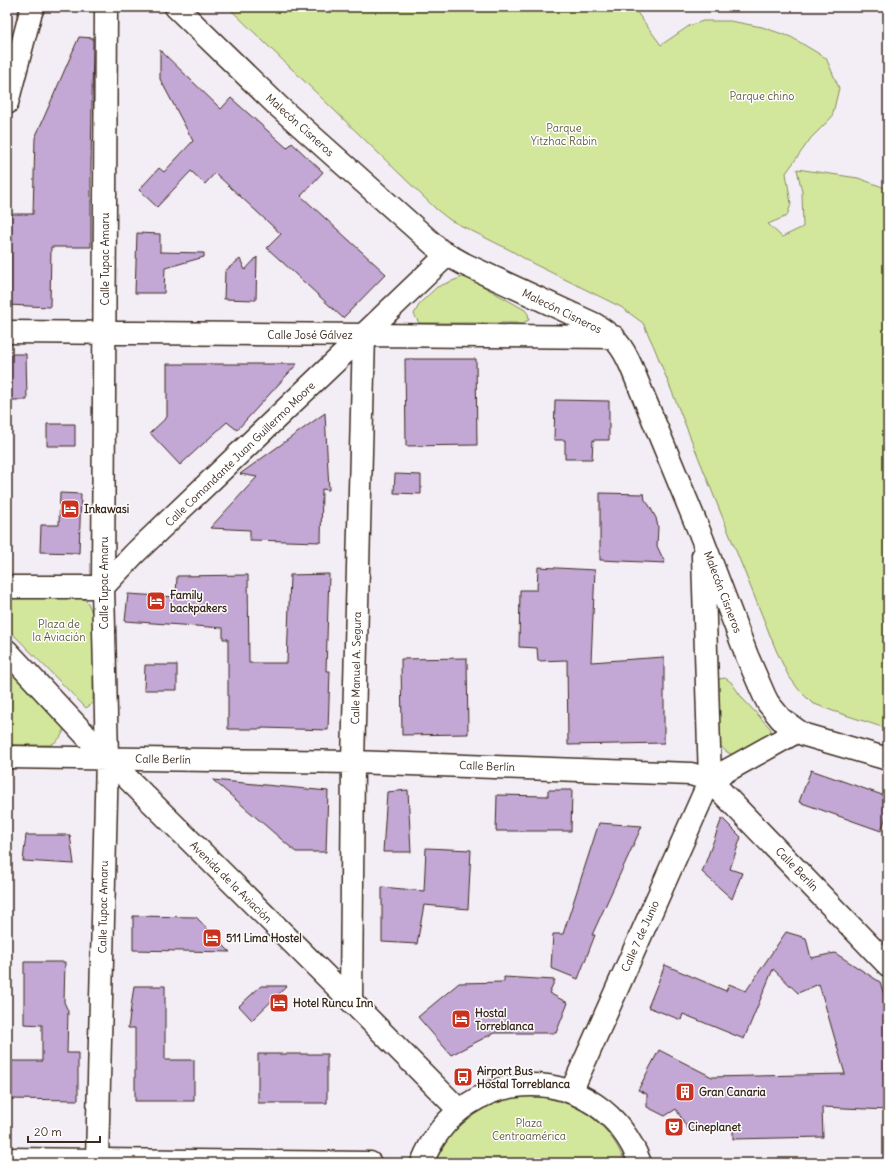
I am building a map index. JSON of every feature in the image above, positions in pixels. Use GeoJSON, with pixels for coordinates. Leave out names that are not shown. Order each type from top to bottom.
{"type":"FeatureCollection","features":[{"type":"Feature","properties":{"kind":"street"},"geometry":{"type":"LineString","coordinates":[[7,102],[33,7]]}},
{"type":"Feature","properties":{"kind":"street","name":"Calle Tupac Amaru"},"geometry":{"type":"LineString","coordinates":[[97,1160],[107,758],[103,587],[106,7]]}},
{"type":"Feature","properties":{"kind":"street","name":"Malecón Cisneros"},"geometry":{"type":"LineString","coordinates":[[176,7],[277,106],[432,244],[447,255],[464,264],[594,324],[614,337],[625,352],[702,538],[747,656],[768,703],[782,719],[798,732],[813,738],[888,759]]}},
{"type":"Feature","properties":{"kind":"street","name":"Calle Comandante Juan Guillermo Moore"},"geometry":{"type":"LineString","coordinates":[[103,587],[135,554],[447,255]]}},
{"type":"Feature","properties":{"kind":"street","name":"Calle José Gálvez"},"geometry":{"type":"LineString","coordinates":[[7,332],[614,337]]}},
{"type":"Feature","properties":{"kind":"street","name":"Calle Manuel A. Segura"},"geometry":{"type":"LineString","coordinates":[[351,1001],[354,762],[364,335]]}},
{"type":"Feature","properties":{"kind":"street","name":"Calle 7 de Junio"},"geometry":{"type":"LineString","coordinates":[[571,1092],[710,780],[702,538]]}},
{"type":"Feature","properties":{"kind":"street"},"geometry":{"type":"LineString","coordinates":[[7,587],[103,587]]}},
{"type":"Feature","properties":{"kind":"street","name":"Avenida de la Aviación"},"geometry":{"type":"LineString","coordinates":[[7,650],[107,758],[459,1110]]}},
{"type":"Feature","properties":{"kind":"street"},"geometry":{"type":"LineString","coordinates":[[710,780],[798,732]]}},
{"type":"Feature","properties":{"kind":"street","name":"Calle Berlín"},"geometry":{"type":"LineString","coordinates":[[7,757],[354,762],[691,774],[710,780],[888,965]]}},
{"type":"Feature","properties":{"kind":"street"},"geometry":{"type":"LineString","coordinates":[[422,1163],[437,1134],[459,1110],[480,1097],[506,1088],[538,1085],[550,1086],[571,1092],[594,1103],[613,1119],[629,1140],[640,1163]]}},
{"type":"Feature","properties":{"kind":"street"},"geometry":{"type":"LineString","coordinates":[[7,1158],[370,1163]]}},
{"type":"Feature","properties":{"kind":"green space","name":"Parque Yitzhac Rabin"},"geometry":{"type":"Polygon","coordinates":[[[228,7],[633,7],[661,45],[689,26],[703,21],[730,21],[762,27],[791,37],[826,58],[839,88],[832,117],[811,138],[786,173],[791,204],[787,216],[768,224],[782,237],[803,227],[802,192],[797,169],[858,178],[888,189],[888,729],[812,703],[799,690],[788,675],[776,650],[643,323],[621,307],[450,220],[436,209],[228,7]]]}},
{"type":"Feature","properties":{"kind":"green space"},"geometry":{"type":"Polygon","coordinates":[[[465,276],[525,310],[528,314],[529,320],[522,323],[419,323],[414,314],[420,303],[437,287],[465,276]]]}},
{"type":"Feature","properties":{"kind":"green space","name":"Plaza de la Aviación"},"geometry":{"type":"Polygon","coordinates":[[[7,597],[83,598],[88,603],[94,618],[92,704],[86,708],[7,628],[7,597]]]}},
{"type":"Feature","properties":{"kind":"green space"},"geometry":{"type":"Polygon","coordinates":[[[7,665],[65,727],[60,738],[56,742],[50,745],[7,745],[7,665]]]}},
{"type":"Feature","properties":{"kind":"green space"},"geometry":{"type":"Polygon","coordinates":[[[725,678],[731,682],[743,699],[771,729],[770,733],[762,741],[735,755],[725,750],[718,741],[716,685],[719,679],[725,678]]]}},
{"type":"Feature","properties":{"kind":"green space","name":"Plaza Centroamérica"},"geometry":{"type":"Polygon","coordinates":[[[526,1095],[558,1101],[573,1106],[586,1114],[609,1134],[618,1147],[625,1163],[434,1163],[444,1141],[471,1114],[506,1098],[526,1095]]]}},
{"type":"Feature","properties":{"kind":"building"},"geometry":{"type":"Polygon","coordinates":[[[79,37],[93,38],[91,247],[51,247],[50,307],[7,305],[7,214],[33,214],[35,138],[79,37]]]}},
{"type":"Feature","properties":{"kind":"building"},"geometry":{"type":"Polygon","coordinates":[[[160,50],[221,109],[231,98],[287,148],[292,143],[323,172],[301,196],[386,274],[343,318],[267,248],[281,234],[215,173],[205,184],[191,171],[157,207],[139,190],[159,168],[164,172],[193,141],[160,79],[160,50]]]}},
{"type":"Feature","properties":{"kind":"building"},"geometry":{"type":"Polygon","coordinates":[[[137,233],[160,234],[160,252],[204,253],[204,257],[165,268],[164,293],[135,293],[137,233]]]}},
{"type":"Feature","properties":{"kind":"building"},"geometry":{"type":"Polygon","coordinates":[[[257,257],[256,300],[224,299],[225,271],[240,259],[245,270],[257,257]]]}},
{"type":"Feature","properties":{"kind":"building"},"geometry":{"type":"Polygon","coordinates":[[[7,354],[26,354],[27,400],[7,400],[7,354]]]}},
{"type":"Feature","properties":{"kind":"building"},"geometry":{"type":"Polygon","coordinates":[[[405,359],[476,359],[477,445],[406,446],[405,359]]]}},
{"type":"Feature","properties":{"kind":"building"},"geometry":{"type":"Polygon","coordinates":[[[167,364],[297,364],[237,430],[227,422],[180,465],[150,433],[167,417],[167,364]]]}},
{"type":"Feature","properties":{"kind":"building"},"geometry":{"type":"Polygon","coordinates":[[[555,400],[609,401],[609,440],[593,440],[592,459],[565,459],[565,440],[554,440],[555,400]]]}},
{"type":"Feature","properties":{"kind":"building"},"geometry":{"type":"Polygon","coordinates":[[[325,413],[329,490],[322,489],[321,542],[250,540],[250,530],[210,528],[257,477],[240,474],[325,413]]]}},
{"type":"Feature","properties":{"kind":"building"},"geometry":{"type":"Polygon","coordinates":[[[47,424],[75,424],[75,446],[47,446],[47,424]]]}},
{"type":"Feature","properties":{"kind":"building"},"geometry":{"type":"Polygon","coordinates":[[[395,474],[421,475],[421,494],[394,493],[395,474]]]}},
{"type":"Feature","properties":{"kind":"building","name":"Inkawasi"},"geometry":{"type":"Polygon","coordinates":[[[60,493],[81,494],[79,553],[40,552],[41,525],[59,525],[60,493]]]}},
{"type":"Feature","properties":{"kind":"building"},"geometry":{"type":"Polygon","coordinates":[[[600,493],[644,494],[645,500],[656,518],[658,527],[657,546],[665,563],[600,560],[600,493]]]}},
{"type":"Feature","properties":{"kind":"building"},"geometry":{"type":"Polygon","coordinates":[[[538,567],[595,570],[591,662],[664,657],[664,743],[568,745],[567,660],[538,661],[537,648],[519,647],[520,590],[537,590],[538,567]]]}},
{"type":"Feature","properties":{"kind":"building"},"geometry":{"type":"Polygon","coordinates":[[[329,574],[326,671],[330,671],[328,730],[262,728],[228,729],[228,639],[223,639],[223,628],[125,621],[128,594],[176,597],[177,576],[248,575],[249,663],[287,663],[290,575],[329,574]]]}},
{"type":"Feature","properties":{"kind":"building"},"geometry":{"type":"Polygon","coordinates":[[[467,658],[468,734],[402,735],[401,659],[467,658]]]}},
{"type":"Feature","properties":{"kind":"building"},"geometry":{"type":"Polygon","coordinates":[[[145,665],[177,665],[177,690],[144,690],[145,665]]]}},
{"type":"Feature","properties":{"kind":"building"},"geometry":{"type":"Polygon","coordinates":[[[811,770],[888,797],[888,811],[881,831],[799,802],[811,770]]]}},
{"type":"Feature","properties":{"kind":"building"},"geometry":{"type":"Polygon","coordinates":[[[213,780],[328,791],[326,852],[296,852],[213,780]]]}},
{"type":"Feature","properties":{"kind":"building"},"geometry":{"type":"Polygon","coordinates":[[[408,790],[411,852],[383,852],[387,792],[408,790]]]}},
{"type":"Feature","properties":{"kind":"building"},"geometry":{"type":"Polygon","coordinates":[[[548,790],[572,790],[571,831],[496,831],[497,795],[548,796],[548,790]]]}},
{"type":"Feature","properties":{"kind":"building"},"geometry":{"type":"Polygon","coordinates":[[[722,818],[741,837],[730,869],[742,873],[732,899],[702,872],[722,818]]]}},
{"type":"Feature","properties":{"kind":"building"},"geometry":{"type":"Polygon","coordinates":[[[599,823],[642,826],[592,935],[595,935],[578,979],[551,968],[553,934],[563,934],[599,823]]]}},
{"type":"Feature","properties":{"kind":"building"},"geometry":{"type":"Polygon","coordinates":[[[26,835],[70,835],[74,864],[23,861],[26,835]]]}},
{"type":"Feature","properties":{"kind":"building"},"geometry":{"type":"Polygon","coordinates":[[[426,848],[471,850],[468,909],[424,905],[417,944],[382,942],[382,887],[424,891],[426,848]]]}},
{"type":"Feature","properties":{"kind":"building"},"geometry":{"type":"Polygon","coordinates":[[[133,916],[196,917],[230,952],[133,950],[133,916]]]}},
{"type":"Feature","properties":{"kind":"building"},"geometry":{"type":"Polygon","coordinates":[[[786,932],[806,938],[811,958],[835,953],[880,982],[888,1007],[888,1110],[822,1107],[823,1137],[733,1139],[733,1129],[689,1131],[676,1109],[665,1116],[647,1107],[647,1094],[638,1090],[659,1050],[712,1077],[845,1074],[819,984],[798,993],[773,969],[744,1039],[683,1014],[681,1020],[648,1007],[665,965],[726,991],[729,984],[746,991],[786,932]]]}},
{"type":"Feature","properties":{"kind":"building"},"geometry":{"type":"Polygon","coordinates":[[[24,962],[65,962],[64,1002],[68,1011],[67,1053],[78,1053],[78,1100],[7,1099],[7,1061],[42,1061],[42,1025],[24,1024],[24,962]]]}},
{"type":"Feature","properties":{"kind":"building"},"geometry":{"type":"Polygon","coordinates":[[[504,977],[555,980],[549,993],[568,1003],[556,1033],[494,1033],[451,1055],[418,1017],[459,983],[504,982],[504,977]]]}},
{"type":"Feature","properties":{"kind":"building"},"geometry":{"type":"Polygon","coordinates":[[[134,986],[165,986],[165,1060],[194,1060],[194,1101],[135,1101],[135,1028],[128,1028],[134,986]]]}},
{"type":"Feature","properties":{"kind":"building"},"geometry":{"type":"Polygon","coordinates":[[[261,986],[287,986],[252,1020],[239,1006],[261,986]]]}},
{"type":"Feature","properties":{"kind":"building"},"geometry":{"type":"Polygon","coordinates":[[[258,1054],[327,1054],[327,1103],[258,1103],[258,1054]]]}},
{"type":"Feature","properties":{"kind":"place","name":"Inkawasi"},"geometry":{"type":"Point","coordinates":[70,509]}},
{"type":"Feature","properties":{"kind":"place","name":"Family backpakers"},"geometry":{"type":"Point","coordinates":[156,601]}},
{"type":"Feature","properties":{"kind":"place","name":"511 Lima Hostel"},"geometry":{"type":"Point","coordinates":[212,938]}},
{"type":"Feature","properties":{"kind":"place","name":"Hotel Runcu Inn"},"geometry":{"type":"Point","coordinates":[279,1003]}},
{"type":"Feature","properties":{"kind":"place","name":"Hostal Torreblanca"},"geometry":{"type":"Point","coordinates":[461,1019]}},
{"type":"Feature","properties":{"kind":"place","name":"Airport Bus Hostal Torreblanca"},"geometry":{"type":"Point","coordinates":[463,1077]}},
{"type":"Feature","properties":{"kind":"place","name":"Gran Canaria"},"geometry":{"type":"Point","coordinates":[685,1092]}},
{"type":"Feature","properties":{"kind":"place","name":"Cineplanet"},"geometry":{"type":"Point","coordinates":[674,1127]}},
{"type":"Feature","properties":{"kind":"park label","name":"Parque chino"},"geometry":{"type":"Point","coordinates":[762,96]}}]}
